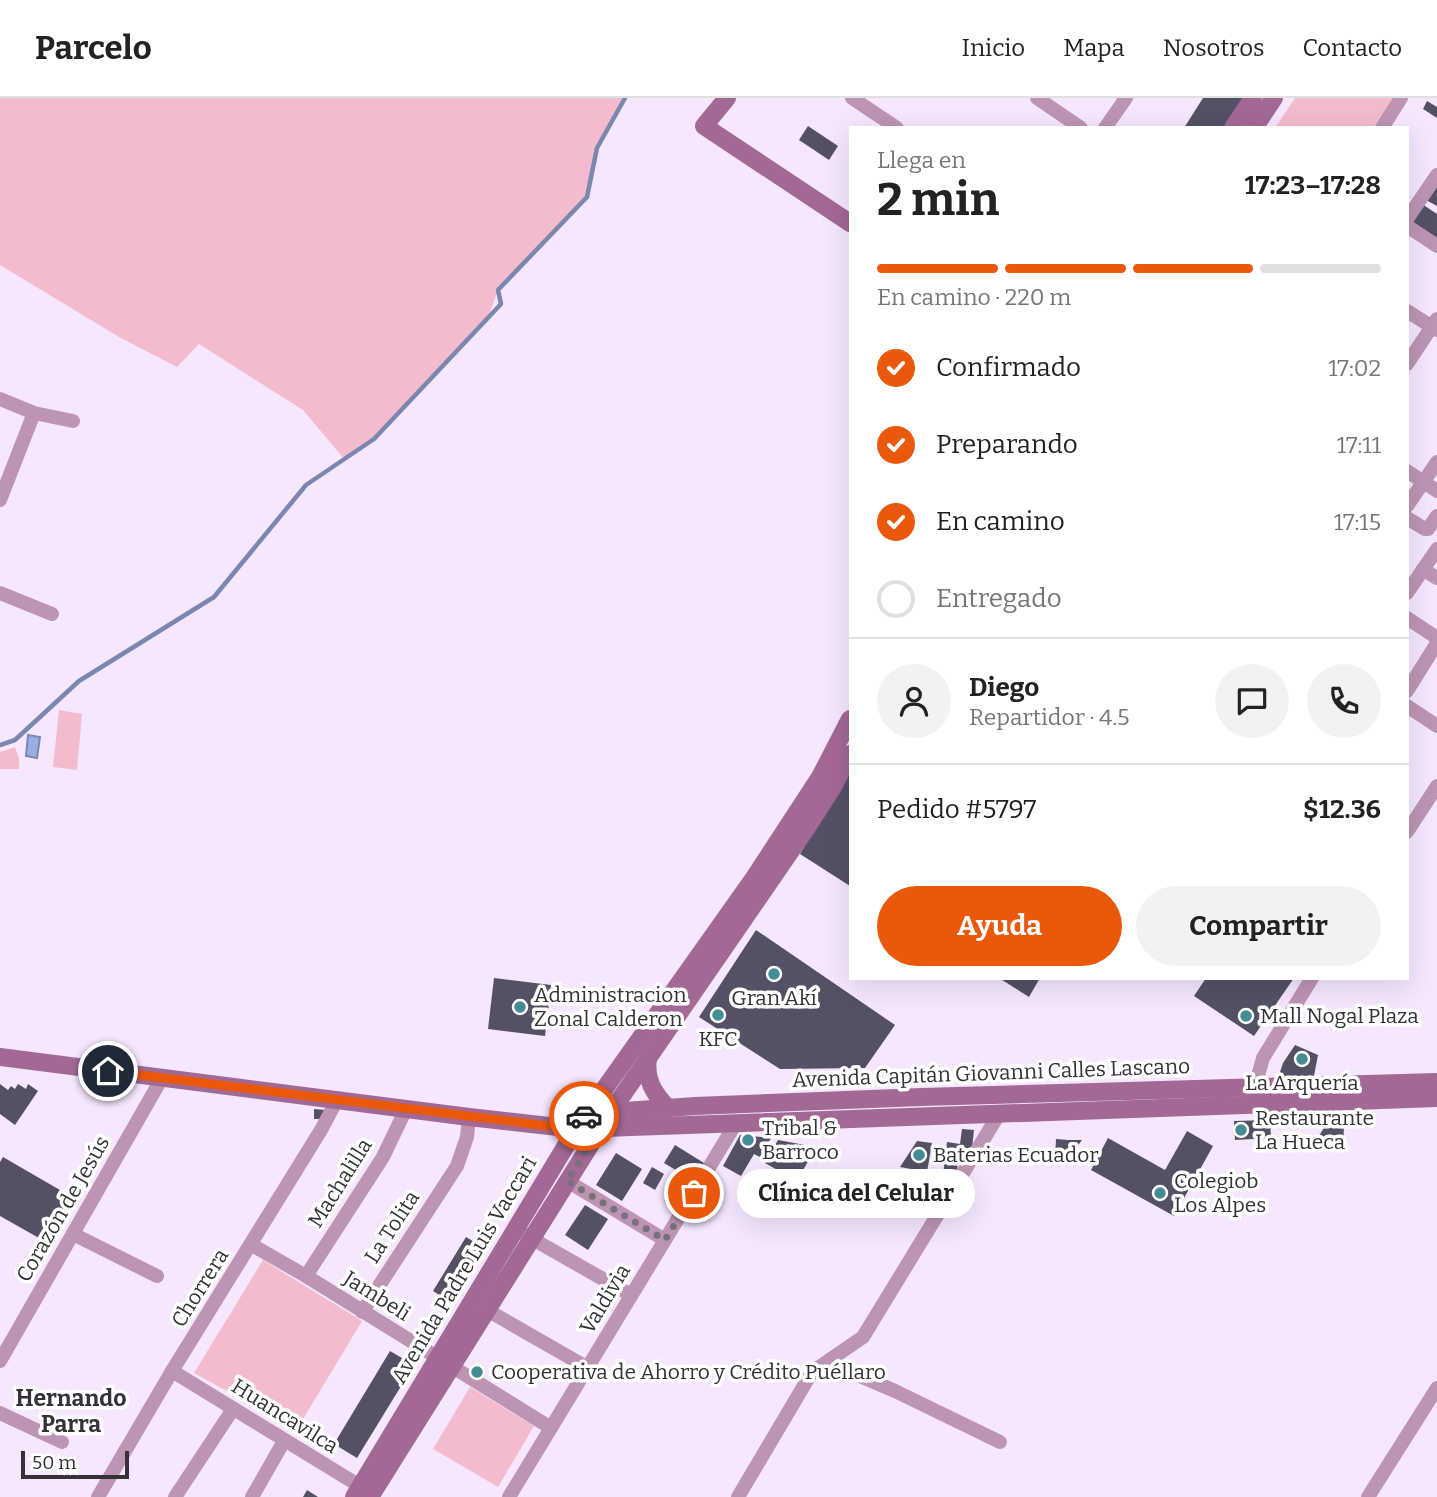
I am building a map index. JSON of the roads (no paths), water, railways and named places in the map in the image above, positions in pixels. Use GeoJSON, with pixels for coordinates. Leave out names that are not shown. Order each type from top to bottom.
{"type":"FeatureCollection","features":[{"type":"Feature","properties":{"kind":"main road"},"geometry":{"type":"LineString","coordinates":[[727,98],[705,126],[849,222]]}},
{"type":"Feature","properties":{"kind":"main road"},"geometry":{"type":"LineString","coordinates":[[1234,126],[1253,98]]}},
{"type":"Feature","properties":{"kind":"main road"},"geometry":{"type":"LineString","coordinates":[[1258,126],[1274,98]]}},
{"type":"Feature","properties":{"kind":"main road","name":"Avenida Padre Luis Vaccari"},"geometry":{"type":"LineString","coordinates":[[367,1494],[445,1363],[515,1229],[580,1122],[754,877],[820,777],[849,721]]}},
{"type":"Feature","properties":{"kind":"main road","name":"Avenida Padre Luis Vaccari"},"geometry":{"type":"LineString","coordinates":[[445,1363],[487,1310],[611,1112],[808,826],[849,756]]}},
{"type":"Feature","properties":{"kind":"main road","name":"Avenida Capitán Giovanni Calles Lascano"},"geometry":{"type":"LineString","coordinates":[[0,1057],[548,1126],[580,1122],[611,1112],[668,1108],[922,1097],[1437,1082]]}},
{"type":"Feature","properties":{"kind":"main road"},"geometry":{"type":"LineString","coordinates":[[648,1057],[646,1069],[651,1088],[668,1108]]}},
{"type":"Feature","properties":{"kind":"main road","name":"Avenida Capitán Giovanni Calles Lascano"},"geometry":{"type":"LineString","coordinates":[[580,1122],[600,1129],[1437,1098]]}},
{"type":"Feature","properties":{"kind":"street"},"geometry":{"type":"LineString","coordinates":[[852,98],[894,126]]}},
{"type":"Feature","properties":{"kind":"street"},"geometry":{"type":"LineString","coordinates":[[1037,98],[1078,126]]}},
{"type":"Feature","properties":{"kind":"street"},"geometry":{"type":"LineString","coordinates":[[1106,126],[1126,98]]}},
{"type":"Feature","properties":{"kind":"street"},"geometry":{"type":"LineString","coordinates":[[1383,126],[1401,98]]}},
{"type":"Feature","properties":{"kind":"street"},"geometry":{"type":"LineString","coordinates":[[1409,216],[1437,175]]}},
{"type":"Feature","properties":{"kind":"street"},"geometry":{"type":"LineString","coordinates":[[1409,227],[1437,246]]}},
{"type":"Feature","properties":{"kind":"street"},"geometry":{"type":"LineString","coordinates":[[1409,311],[1435,325],[1409,360]]}},
{"type":"Feature","properties":{"kind":"street"},"geometry":{"type":"LineString","coordinates":[[0,399],[34,413],[73,421]]}},
{"type":"Feature","properties":{"kind":"street"},"geometry":{"type":"LineString","coordinates":[[0,500],[34,413]]}},
{"type":"Feature","properties":{"kind":"street"},"geometry":{"type":"LineString","coordinates":[[1409,503],[1437,462]]}},
{"type":"Feature","properties":{"kind":"street"},"geometry":{"type":"LineString","coordinates":[[1409,472],[1437,491]]}},
{"type":"Feature","properties":{"kind":"street"},"geometry":{"type":"LineString","coordinates":[[1409,519],[1428,529],[1437,516]]}},
{"type":"Feature","properties":{"kind":"street"},"geometry":{"type":"LineString","coordinates":[[1409,590],[1437,549]]}},
{"type":"Feature","properties":{"kind":"street"},"geometry":{"type":"LineString","coordinates":[[1423,569],[1437,578]]}},
{"type":"Feature","properties":{"kind":"street"},"geometry":{"type":"LineString","coordinates":[[0,593],[52,614]]}},
{"type":"Feature","properties":{"kind":"street"},"geometry":{"type":"LineString","coordinates":[[1409,619],[1437,640],[1409,688]]}},
{"type":"Feature","properties":{"kind":"street"},"geometry":{"type":"LineString","coordinates":[[1409,707],[1437,726]]}},
{"type":"Feature","properties":{"kind":"street"},"geometry":{"type":"LineString","coordinates":[[1409,829],[1437,786]]}},
{"type":"Feature","properties":{"kind":"street"},"geometry":{"type":"LineString","coordinates":[[1250,1105],[1263,1058],[1311,980]]}},
{"type":"Feature","properties":{"kind":"street","name":"Corazón de Jesús"},"geometry":{"type":"LineString","coordinates":[[0,1360],[5,1341],[73,1234],[162,1078]]}},
{"type":"Feature","properties":{"kind":"street","name":"Chorrera"},"geometry":{"type":"LineString","coordinates":[[98,1497],[337,1100]]}},
{"type":"Feature","properties":{"kind":"street","name":"Machalilla"},"geometry":{"type":"LineString","coordinates":[[306,1276],[383,1157],[406,1109]]}},
{"type":"Feature","properties":{"kind":"street"},"geometry":{"type":"LineString","coordinates":[[738,1497],[812,1372],[863,1337],[999,1114]]}},
{"type":"Feature","properties":{"kind":"street","name":"La Tolita"},"geometry":{"type":"LineString","coordinates":[[362,1312],[457,1166],[467,1137],[469,1117]]}},
{"type":"Feature","properties":{"kind":"street","name":"Valdivia"},"geometry":{"type":"LineString","coordinates":[[509,1497],[736,1122]]}},
{"type":"Feature","properties":{"kind":"street"},"geometry":{"type":"LineString","coordinates":[[567,1181],[665,1240]]}},
{"type":"Feature","properties":{"kind":"street"},"geometry":{"type":"LineString","coordinates":[[515,1229],[631,1296]]}},
{"type":"Feature","properties":{"kind":"street"},"geometry":{"type":"LineString","coordinates":[[73,1234],[157,1276]]}},
{"type":"Feature","properties":{"kind":"street","name":"Jambeli"},"geometry":{"type":"LineString","coordinates":[[252,1245],[551,1429]]}},
{"type":"Feature","properties":{"kind":"street"},"geometry":{"type":"LineString","coordinates":[[487,1310],[587,1368]]}},
{"type":"Feature","properties":{"kind":"street"},"geometry":{"type":"LineString","coordinates":[[831,1359],[846,1370],[1000,1442]]}},
{"type":"Feature","properties":{"kind":"street","name":"Huancavilca"},"geometry":{"type":"LineString","coordinates":[[172,1371],[367,1494]]}},
{"type":"Feature","properties":{"kind":"street"},"geometry":{"type":"LineString","coordinates":[[1371,1496],[1437,1388]]}},
{"type":"Feature","properties":{"kind":"street"},"geometry":{"type":"LineString","coordinates":[[175,1497],[233,1409]]}},
{"type":"Feature","properties":{"kind":"street"},"geometry":{"type":"LineString","coordinates":[[0,1413],[62,1443]]}},
{"type":"Feature","properties":{"kind":"street"},"geometry":{"type":"LineString","coordinates":[[252,1497],[284,1441]]}},
{"type":"Feature","properties":{"kind":"water"},"geometry":{"type":"Polygon","coordinates":[[[28,735],[40,737],[37,758],[26,756],[28,735]]]}},
{"type":"Feature","properties":{"kind":"waterway"},"geometry":{"type":"LineString","coordinates":[[0,745],[15,740],[79,681],[214,597],[306,485],[374,439],[501,304],[498,290],[587,197],[597,148],[625,98]]}},
{"type":"Feature","properties":{"kind":"place","name":"Gran Akí"},"geometry":{"type":"Point","coordinates":[774,974]}},
{"type":"Feature","properties":{"kind":"place","name":"Administracion Zonal Calderon"},"geometry":{"type":"Point","coordinates":[520,1007]}},
{"type":"Feature","properties":{"kind":"place","name":"KFC"},"geometry":{"type":"Point","coordinates":[718,1015]}},
{"type":"Feature","properties":{"kind":"place","name":"Mall Nogal Plaza"},"geometry":{"type":"Point","coordinates":[1246,1016]}},
{"type":"Feature","properties":{"kind":"place","name":"La Arquería"},"geometry":{"type":"Point","coordinates":[1302,1059]}},
{"type":"Feature","properties":{"kind":"place","name":"Restaurante La Hueca"},"geometry":{"type":"Point","coordinates":[1241,1130]}},
{"type":"Feature","properties":{"kind":"place","name":"Tribal & Barroco"},"geometry":{"type":"Point","coordinates":[748,1140]}},
{"type":"Feature","properties":{"kind":"place","name":"Baterias Ecuador"},"geometry":{"type":"Point","coordinates":[919,1155]}},
{"type":"Feature","properties":{"kind":"place","name":"Clínica del Celular"},"geometry":{"type":"Point","coordinates":[694,1193]}},
{"type":"Feature","properties":{"kind":"place","name":"Colegiob Los Alpes"},"geometry":{"type":"Point","coordinates":[1160,1193]}},
{"type":"Feature","properties":{"kind":"place","name":"Cooperativa de Ahorro y Crédito Puéllaro"},"geometry":{"type":"Point","coordinates":[477,1372]}},
{"type":"Feature","properties":{"kind":"district","name":"Hernando Parra"},"geometry":{"type":"Point","coordinates":[71,1411]}}]}
